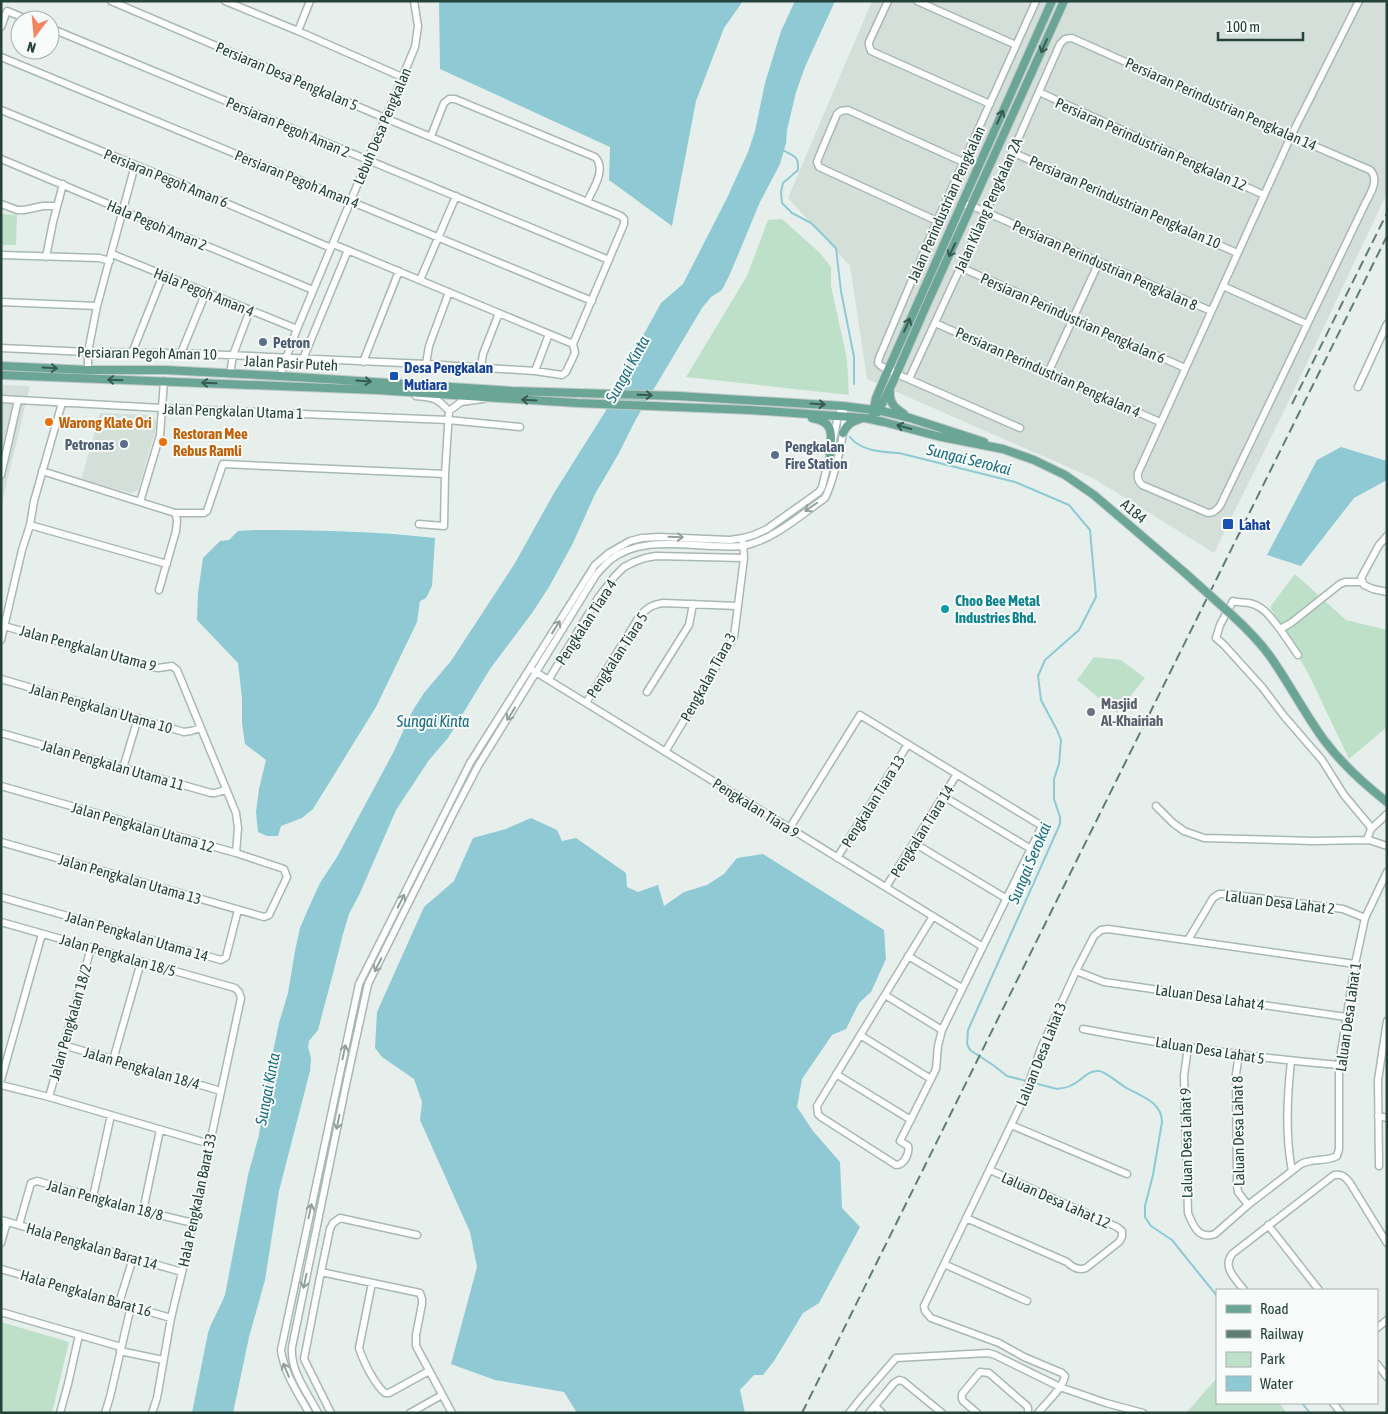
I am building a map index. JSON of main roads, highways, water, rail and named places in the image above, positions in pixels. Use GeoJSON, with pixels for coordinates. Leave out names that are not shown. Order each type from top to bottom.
{"type":"FeatureCollection","features":[{"type":"Feature","properties":{"kind":"main road","name":"Jalan Perindustrian Pengkalan"},"geometry":{"type":"LineString","coordinates":[[877,410],[878,392],[1052,1]]}},
{"type":"Feature","properties":{"kind":"main road","name":"Jalan Perindustrian Pengkalan"},"geometry":{"type":"LineString","coordinates":[[868,419],[877,410],[897,374],[1064,1]]}},
{"type":"Feature","properties":{"kind":"main road","name":"Jalan Pasir Puteh"},"geometry":{"type":"LineString","coordinates":[[1,366],[280,376],[512,391],[678,396]]}},
{"type":"Feature","properties":{"kind":"main road"},"geometry":{"type":"LineString","coordinates":[[129,370],[159,377],[164,381]]}},
{"type":"Feature","properties":{"kind":"main road","name":"Jalan Pasir Puteh"},"geometry":{"type":"LineString","coordinates":[[1,375],[377,390],[578,403],[750,410]]}},
{"type":"Feature","properties":{"kind":"main road"},"geometry":{"type":"LineString","coordinates":[[234,384],[269,382],[280,376],[288,382],[334,388]]}},
{"type":"Feature","properties":{"kind":"main road"},"geometry":{"type":"LineString","coordinates":[[893,382],[890,394],[892,405],[910,418]]}},
{"type":"Feature","properties":{"kind":"main road"},"geometry":{"type":"LineString","coordinates":[[857,407],[870,400],[878,392]]}},
{"type":"Feature","properties":{"kind":"main road"},"geometry":{"type":"LineString","coordinates":[[678,396],[793,402],[877,410],[972,437],[1003,449]]}},
{"type":"Feature","properties":{"kind":"main road"},"geometry":{"type":"LineString","coordinates":[[678,396],[745,404],[750,410]]}},
{"type":"Feature","properties":{"kind":"main road"},"geometry":{"type":"LineString","coordinates":[[750,410],[756,405],[776,406],[793,402]]}},
{"type":"Feature","properties":{"kind":"main road"},"geometry":{"type":"LineString","coordinates":[[750,410],[868,419],[937,436],[1003,449]]}},
{"type":"Feature","properties":{"kind":"main road"},"geometry":{"type":"LineString","coordinates":[[787,413],[820,420],[827,424],[832,433],[830,455]]}},
{"type":"Feature","properties":{"kind":"main road"},"geometry":{"type":"LineString","coordinates":[[842,433],[849,423],[868,419]]}},
{"type":"Feature","properties":{"kind":"main road","name":"A184"},"geometry":{"type":"LineString","coordinates":[[1003,449],[1034,460],[1065,475],[1083,487],[1118,514],[1233,616],[1271,658],[1314,726],[1333,751],[1354,774],[1387,802]]}},
{"type":"Feature","properties":{"kind":"water"},"geometry":{"type":"Polygon","coordinates":[[[439,1],[743,1],[724,28],[696,101],[672,226],[609,180],[610,147],[440,69],[439,1]]]}},
{"type":"Feature","properties":{"kind":"water","name":"Sungai Kinta"},"geometry":{"type":"Polygon","coordinates":[[[795,1],[835,1],[805,67],[796,92],[780,164],[760,202],[730,274],[722,290],[711,297],[702,308],[636,419],[595,494],[573,543],[549,587],[490,669],[448,738],[429,760],[396,810],[349,914],[318,1030],[309,1041],[310,1071],[279,1191],[265,1280],[249,1337],[233,1413],[192,1413],[208,1333],[225,1295],[248,1175],[259,1135],[266,1086],[279,1023],[288,993],[300,928],[320,883],[337,857],[393,753],[413,710],[424,693],[451,661],[515,563],[554,493],[605,412],[634,352],[661,303],[683,284],[748,152],[755,131],[765,83],[781,31],[795,1]]]}},
{"type":"Feature","properties":{"kind":"water"},"geometry":{"type":"Polygon","coordinates":[[[1341,447],[1387,461],[1387,480],[1354,498],[1301,566],[1267,555],[1317,460],[1341,447]]]}},
{"type":"Feature","properties":{"kind":"water"},"geometry":{"type":"Polygon","coordinates":[[[238,531],[345,531],[435,538],[432,586],[426,598],[420,601],[417,622],[376,707],[313,809],[302,818],[281,826],[278,836],[267,836],[258,832],[256,812],[266,760],[245,744],[238,663],[197,620],[198,593],[203,558],[220,541],[229,540],[238,531]]]}},
{"type":"Feature","properties":{"kind":"water"},"geometry":{"type":"Polygon","coordinates":[[[531,818],[557,830],[562,841],[576,838],[626,873],[627,887],[638,892],[658,885],[664,906],[684,892],[707,885],[724,874],[737,858],[763,854],[884,930],[886,959],[871,992],[859,1003],[846,1029],[832,1035],[802,1079],[797,1107],[813,1131],[840,1162],[842,1208],[860,1227],[819,1303],[803,1313],[774,1361],[763,1375],[754,1375],[740,1390],[745,1413],[577,1413],[564,1392],[495,1380],[451,1364],[477,1267],[470,1232],[420,1120],[422,1102],[414,1079],[382,1057],[375,1048],[377,1012],[424,907],[454,881],[473,838],[506,829],[531,818]]]}},
{"type":"Feature","properties":{"kind":"waterway","name":"Sungai Serokai"},"geometry":{"type":"LineString","coordinates":[[783,150],[797,159],[798,170],[783,183],[781,192],[782,203],[792,213],[811,223],[836,248],[841,291],[854,357],[854,384]]}},
{"type":"Feature","properties":{"kind":"waterway","name":"Sungai Serokai"},"geometry":{"type":"LineString","coordinates":[[850,437],[854,442],[872,450],[899,453],[1015,482],[1069,505],[1090,530],[1096,597],[1079,630],[1045,660],[1038,676],[1041,700],[1061,740],[1059,764],[1054,779],[1054,799],[1060,817],[1060,824],[968,1030],[967,1044],[970,1050],[1007,1076],[1057,1089],[1070,1086],[1091,1072],[1099,1071],[1154,1104],[1161,1115],[1162,1122],[1153,1175],[1145,1206],[1145,1217],[1151,1226],[1172,1240],[1216,1295]]}},
{"type":"Feature","properties":{"kind":"waterway","name":"Sungai Serokai"},"geometry":{"type":"LineString","coordinates":[[1303,1404],[1310,1413]]}},
{"type":"Feature","properties":{"kind":"railway"},"geometry":{"type":"LineString","coordinates":[[1292,404],[1387,213]]}},
{"type":"Feature","properties":{"kind":"railway"},"geometry":{"type":"LineString","coordinates":[[802,1413],[1387,236]]}},
{"type":"Feature","properties":{"kind":"place","name":"Petron"},"geometry":{"type":"Point","coordinates":[263,342]}},
{"type":"Feature","properties":{"kind":"place","name":"Desa Pengkalan Mutiara"},"geometry":{"type":"Point","coordinates":[394,376]}},
{"type":"Feature","properties":{"kind":"place","name":"Warong Klate Ori"},"geometry":{"type":"Point","coordinates":[49,422]}},
{"type":"Feature","properties":{"kind":"place","name":"Restoran Mee Rebus Ramli"},"geometry":{"type":"Point","coordinates":[163,442]}},
{"type":"Feature","properties":{"kind":"place","name":"Petronas"},"geometry":{"type":"Point","coordinates":[124,444]}},
{"type":"Feature","properties":{"kind":"place","name":"Pengkalan Fire Station"},"geometry":{"type":"Point","coordinates":[775,455]}},
{"type":"Feature","properties":{"kind":"place","name":"Lahat"},"geometry":{"type":"Point","coordinates":[1228,524]}},
{"type":"Feature","properties":{"kind":"place","name":"Choo Bee Metal Industries Bhd."},"geometry":{"type":"Point","coordinates":[945,609]}},
{"type":"Feature","properties":{"kind":"place","name":"Masjid Al-Khairiah"},"geometry":{"type":"Point","coordinates":[1091,712]}}]}
